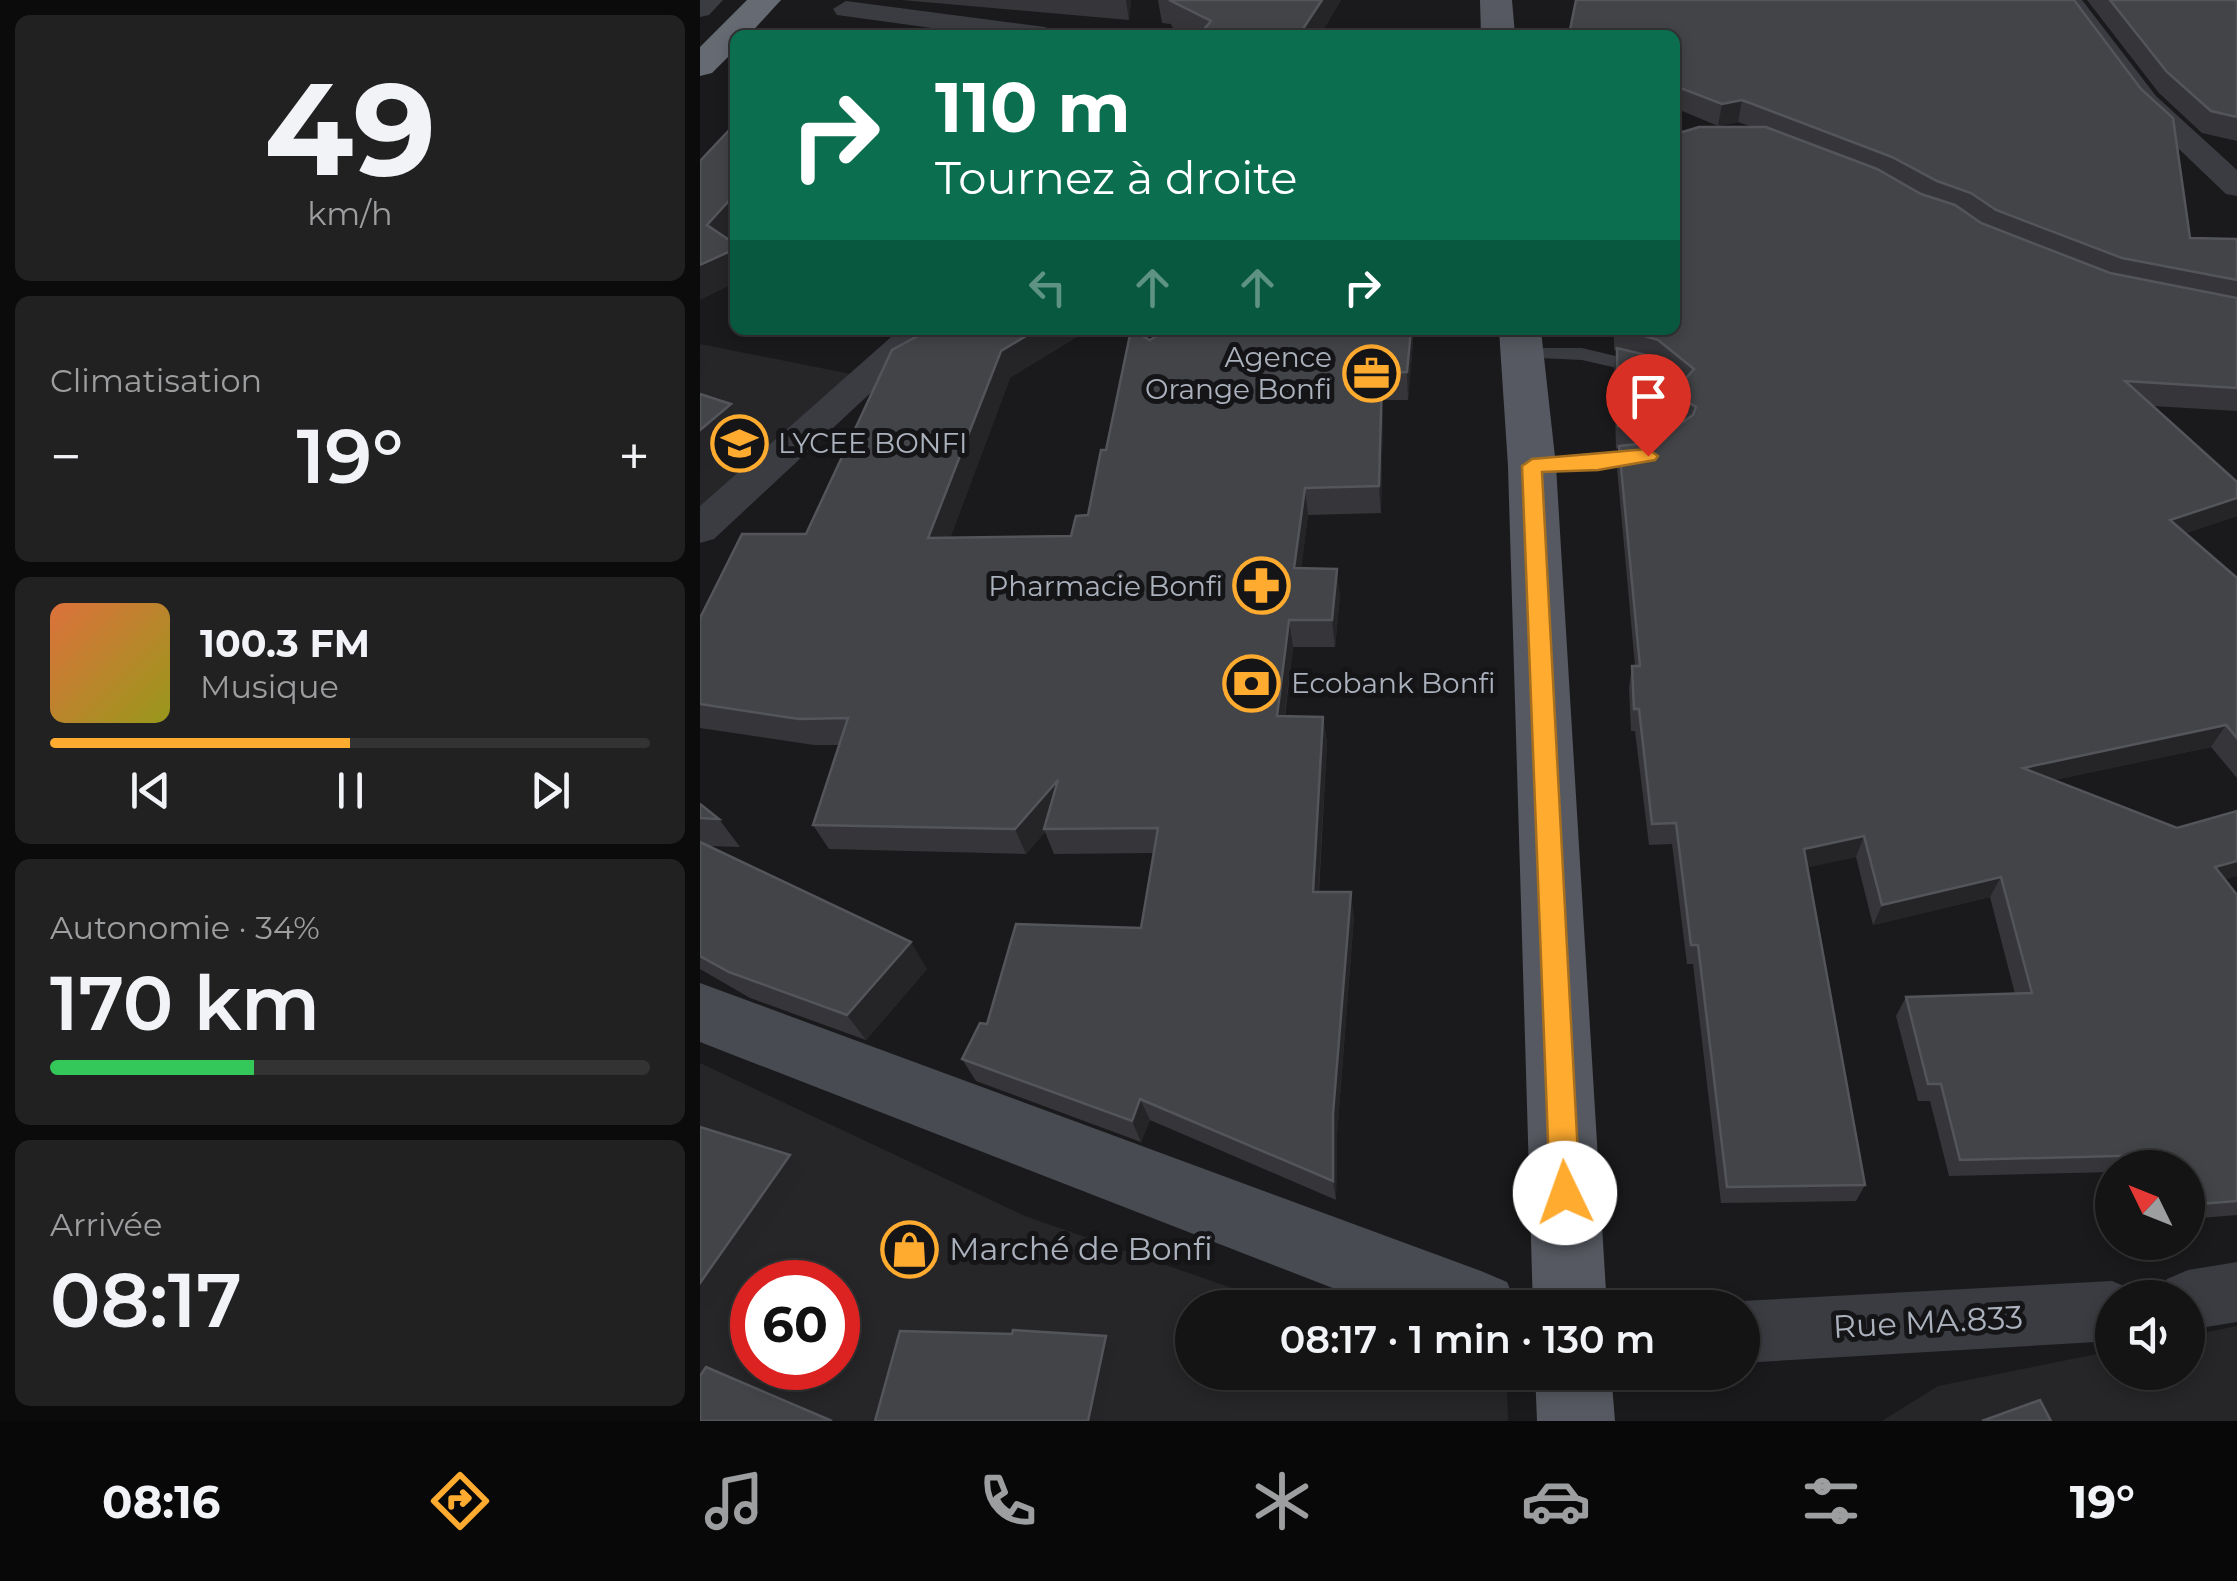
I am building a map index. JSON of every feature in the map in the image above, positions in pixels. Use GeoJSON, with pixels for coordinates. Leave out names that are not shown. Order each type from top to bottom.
{"type":"FeatureCollection","features":[{"type":"Feature","properties":{"kind":"highway"},"geometry":{"type":"LineString","coordinates":[[746,30],[765,0]]}},
{"type":"Feature","properties":{"kind":"highway"},"geometry":{"type":"LineString","coordinates":[[775,30],[801,1]]}},
{"type":"Feature","properties":{"kind":"highway"},"geometry":{"type":"LineString","coordinates":[[716,79],[730,56]]}},
{"type":"Feature","properties":{"kind":"main road"},"geometry":{"type":"LineString","coordinates":[[1496,0],[1498,30]]}},
{"type":"Feature","properties":{"kind":"main road"},"geometry":{"type":"LineString","coordinates":[[1521,342],[1532,466],[1569,1290]]}},
{"type":"Feature","properties":{"kind":"main road"},"geometry":{"type":"LineString","coordinates":[[1575,1390],[1576,1421]]}},
{"type":"Feature","properties":{"kind":"street"},"geometry":{"type":"LineString","coordinates":[[700,9],[710,0]]}},
{"type":"Feature","properties":{"kind":"street"},"geometry":{"type":"LineString","coordinates":[[2068,0],[2146,102],[2237,187]]}},
{"type":"Feature","properties":{"kind":"street"},"geometry":{"type":"LineString","coordinates":[[846,9],[1007,30]]}},
{"type":"Feature","properties":{"kind":"street"},"geometry":{"type":"LineString","coordinates":[[700,529],[914,335]]}},
{"type":"Feature","properties":{"kind":"street"},"geometry":{"type":"LineString","coordinates":[[700,1012],[1433,1290]]}},
{"type":"Feature","properties":{"kind":"street"},"geometry":{"type":"LineString","coordinates":[[2205,1297],[2237,1292]]}},
{"type":"Feature","properties":{"kind":"street","name":"Rue MA.833"},"geometry":{"type":"LineString","coordinates":[[1760,1331],[2095,1312]]}},
{"type":"Feature","properties":{"kind":"lane"},"geometry":{"type":"LineString","coordinates":[[1521,342],[1655,371],[1666,381]]}},
{"type":"Feature","properties":{"kind":"lane"},"geometry":{"type":"LineString","coordinates":[[1532,466],[1648,456],[1664,444]]}},
{"type":"Feature","properties":{"kind":"shaded area","name":"LYCEE BONFI"},"geometry":{"type":"Polygon","coordinates":[[[700,344],[856,375],[700,511],[700,344]]]}},
{"type":"Feature","properties":{"kind":"shaded area","name":"Marché de Bonfi"},"geometry":{"type":"Polygon","coordinates":[[[700,1063],[1025,1216],[1237,1290],[1175,1290],[1175,1390],[1507,1390],[1508,1421],[700,1421],[700,1063]]]}},
{"type":"Feature","properties":{"kind":"shaded area"},"geometry":{"type":"Polygon","coordinates":[[[2237,1326],[2237,1421],[1882,1421],[1938,1386],[2095,1354],[2095,1390],[2205,1390],[2205,1333],[2237,1326]]]}},
{"type":"Feature","properties":{"kind":"building"},"geometry":{"type":"Polygon","coordinates":[[[1169,0],[1322,0],[1302,30],[1203,30],[1211,21],[1169,0]]]}},
{"type":"Feature","properties":{"kind":"building"},"geometry":{"type":"Polygon","coordinates":[[[1576,0],[2074,0],[2141,89],[2173,118],[2190,238],[2236,239],[2237,280],[2122,258],[1996,210],[1971,193],[1937,181],[1892,157],[1742,100],[1722,104],[1680,88],[1680,30],[1570,30],[1576,0]]]}},
{"type":"Feature","properties":{"kind":"building"},"geometry":{"type":"Polygon","coordinates":[[[2110,0],[2237,0],[2237,117],[2211,111],[2167,72],[2110,0]]]}},
{"type":"Feature","properties":{"kind":"building"},"geometry":{"type":"Polygon","coordinates":[[[1699,127],[1766,127],[1877,169],[1921,194],[1955,205],[1981,223],[2110,273],[2237,298],[2237,388],[2125,381],[2237,482],[2237,498],[2170,520],[2237,578],[2237,738],[2226,725],[2023,768],[2177,828],[2237,811],[2237,861],[2215,867],[2237,895],[2237,1201],[2205,1204],[2205,1150],[2095,1150],[2095,1157],[1960,1160],[1941,1084],[1928,1084],[1906,997],[2032,993],[2001,877],[1882,905],[1864,836],[1804,849],[1865,1185],[1727,1187],[1698,945],[1691,945],[1676,823],[1652,824],[1639,709],[1634,709],[1632,666],[1640,666],[1619,446],[1653,442],[1693,415],[1696,407],[1683,399],[1644,424],[1618,426],[1617,348],[1650,356],[1675,377],[1687,377],[1694,369],[1658,340],[1642,335],[1680,335],[1680,133],[1699,127]]]}},
{"type":"Feature","properties":{"kind":"building"},"geometry":{"type":"Polygon","coordinates":[[[730,129],[730,200],[707,225],[730,241],[730,251],[700,265],[700,161],[730,129]]]}},
{"type":"Feature","properties":{"kind":"building"},"geometry":{"type":"Polygon","coordinates":[[[920,335],[1028,335],[1001,351],[928,538],[1071,536],[1076,516],[1088,515],[1130,335],[1150,340],[1158,335],[1411,335],[1407,372],[1382,373],[1379,486],[1305,488],[1294,568],[1337,569],[1332,620],[1289,620],[1277,716],[1323,717],[1313,892],[1351,892],[1333,1114],[1333,1181],[1140,1099],[1132,1121],[962,1059],[980,1023],[987,1024],[1016,924],[1141,928],[1158,828],[1044,829],[1058,780],[1015,829],[813,825],[848,718],[799,719],[700,704],[700,618],[742,534],[806,534],[892,350],[920,335]]]}},
{"type":"Feature","properties":{"kind":"building"},"geometry":{"type":"Polygon","coordinates":[[[700,394],[731,404],[700,430],[700,394]]]}},
{"type":"Feature","properties":{"kind":"building"},"geometry":{"type":"Polygon","coordinates":[[[700,804],[719,819],[700,818],[700,804]]]}},
{"type":"Feature","properties":{"kind":"building"},"geometry":{"type":"Polygon","coordinates":[[[700,842],[911,942],[847,1015],[729,972],[700,956],[700,842]]]}},
{"type":"Feature","properties":{"kind":"building"},"geometry":{"type":"Polygon","coordinates":[[[700,1127],[790,1155],[700,1283],[700,1127]]]}},
{"type":"Feature","properties":{"kind":"building"},"geometry":{"type":"Polygon","coordinates":[[[1013,1330],[1106,1336],[1088,1421],[875,1421],[900,1331],[1012,1334],[1013,1330]]]}},
{"type":"Feature","properties":{"kind":"building"},"geometry":{"type":"Polygon","coordinates":[[[706,1367],[730,1377],[730,1390],[760,1390],[832,1421],[700,1421],[700,1376],[706,1367]]]}},
{"type":"Feature","properties":{"kind":"building"},"geometry":{"type":"Polygon","coordinates":[[[2040,1400],[2051,1421],[1982,1421],[2040,1400]]]}},
{"type":"Feature","properties":{"kind":"place","name":"Agence Orange Bonfi"},"geometry":{"type":"Point","coordinates":[1371,373]}},
{"type":"Feature","properties":{"kind":"place","name":"LYCEE BONFI"},"geometry":{"type":"Point","coordinates":[739,443]}},
{"type":"Feature","properties":{"kind":"place","name":"Pharmacie Bonfi"},"geometry":{"type":"Point","coordinates":[1262,586]}},
{"type":"Feature","properties":{"kind":"place","name":"Ecobank Bonfi"},"geometry":{"type":"Point","coordinates":[1252,683]}},
{"type":"Feature","properties":{"kind":"place","name":"Marché de Bonfi"},"geometry":{"type":"Point","coordinates":[910,1249]}},
{"type":"Feature","properties":{"kind":"route"},"geometry":{"type":"LineString","coordinates":[[1565,1193],[1532,466],[1648,456]]}}]}
